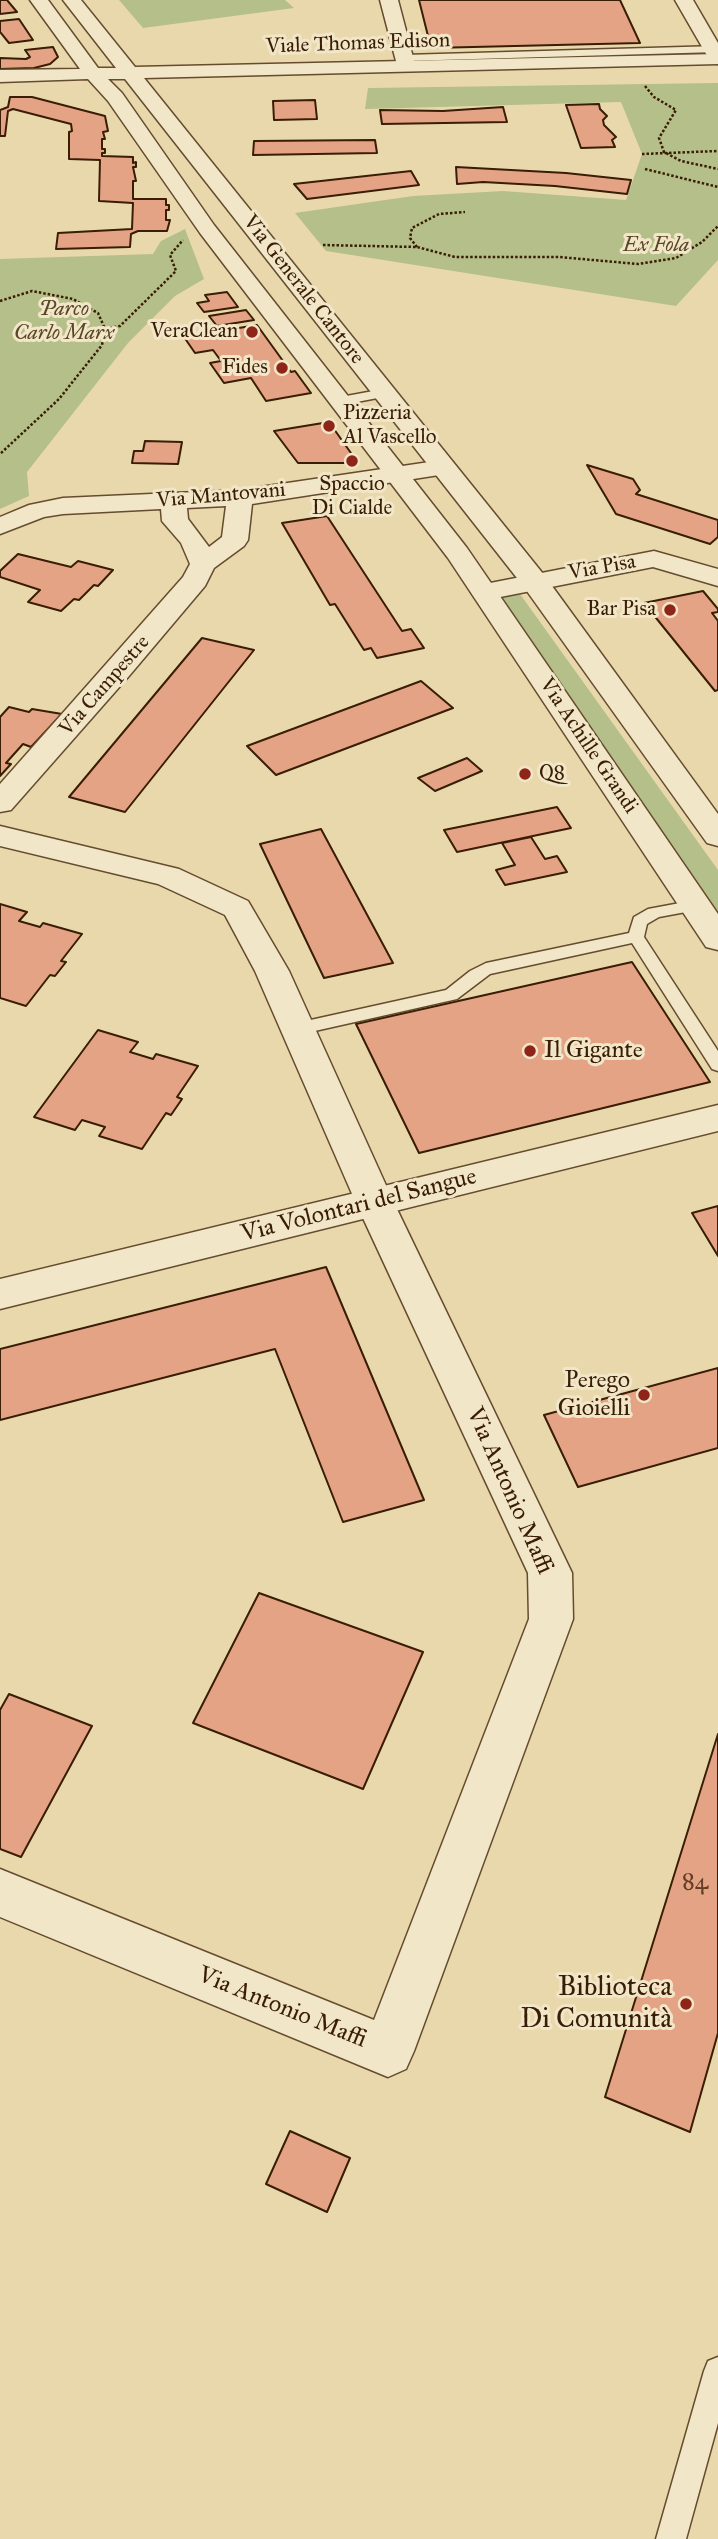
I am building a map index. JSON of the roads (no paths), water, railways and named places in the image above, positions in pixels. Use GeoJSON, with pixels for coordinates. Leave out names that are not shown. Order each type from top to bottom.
{"type":"FeatureCollection","features":[{"type":"Feature","properties":{"kind":"street","name":"Via Generale Cantore"},"geometry":{"type":"LineString","coordinates":[[39,0],[208,229],[458,554]]}},
{"type":"Feature","properties":{"kind":"street","name":"Via Generale Cantore"},"geometry":{"type":"LineString","coordinates":[[72,0],[137,80],[173,109],[384,393],[534,581]]}},
{"type":"Feature","properties":{"kind":"street"},"geometry":{"type":"LineString","coordinates":[[389,0],[405,61]]}},
{"type":"Feature","properties":{"kind":"street"},"geometry":{"type":"LineString","coordinates":[[672,4],[716,54]]}},
{"type":"Feature","properties":{"kind":"street"},"geometry":{"type":"LineString","coordinates":[[680,32],[690,55]]}},
{"type":"Feature","properties":{"kind":"street","name":"Viale Thomas Edison"},"geometry":{"type":"LineString","coordinates":[[0,90],[405,61],[716,54]]}},
{"type":"Feature","properties":{"kind":"street","name":"Viale Thomas Edison"},"geometry":{"type":"LineString","coordinates":[[137,80],[219,87],[718,74]]}},
{"type":"Feature","properties":{"kind":"street","name":"Viale Thomas Edison"},"geometry":{"type":"LineString","coordinates":[[0,76],[100,81]]}},
{"type":"Feature","properties":{"kind":"street","name":"Via Mantovani"},"geometry":{"type":"LineString","coordinates":[[0,526],[38,510],[62,506],[240,498],[443,468]]}},
{"type":"Feature","properties":{"kind":"street","name":"Via Campestre"},"geometry":{"type":"LineString","coordinates":[[0,803],[119,670],[195,580],[203,564],[235,540],[240,498]]}},
{"type":"Feature","properties":{"kind":"street"},"geometry":{"type":"LineString","coordinates":[[173,502],[175,521],[193,541],[203,564]]}},
{"type":"Feature","properties":{"kind":"street","name":"Via Achille Grandi"},"geometry":{"type":"LineString","coordinates":[[458,554],[718,939]]}},
{"type":"Feature","properties":{"kind":"street","name":"Via Pisa"},"geometry":{"type":"LineString","coordinates":[[485,592],[654,559],[718,578]]}},
{"type":"Feature","properties":{"kind":"street"},"geometry":{"type":"LineString","coordinates":[[534,581],[718,836]]}},
{"type":"Feature","properties":{"kind":"street","name":"Via Antonio Maffi"},"geometry":{"type":"LineString","coordinates":[[0,836],[168,877],[237,908],[272,971],[375,1203],[550,1573],[551,1619],[388,2051],[0,1893]]}},
{"type":"Feature","properties":{"kind":"street","name":"Via Volontari del Sangue"},"geometry":{"type":"LineString","coordinates":[[0,1294],[718,1118]]}},
{"type":"Feature","properties":{"kind":"lane"},"geometry":{"type":"LineString","coordinates":[[341,401],[384,393]]}},
{"type":"Feature","properties":{"kind":"lane"},"geometry":{"type":"LineString","coordinates":[[696,905],[654,913],[640,921],[636,937],[718,1065]]}},
{"type":"Feature","properties":{"kind":"lane"},"geometry":{"type":"LineString","coordinates":[[297,1029],[451,995],[464,987],[472,975],[486,969],[636,937]]}},
{"type":"Feature","properties":{"kind":"lane"},"geometry":{"type":"LineString","coordinates":[[671,2539],[718,2371]]}},
{"type":"Feature","properties":{"kind":"place","name":"VeraClean"},"geometry":{"type":"Point","coordinates":[252,332]}},
{"type":"Feature","properties":{"kind":"place","name":"Fides"},"geometry":{"type":"Point","coordinates":[282,368]}},
{"type":"Feature","properties":{"kind":"place","name":"Pizzeria Al Vascello"},"geometry":{"type":"Point","coordinates":[329,426]}},
{"type":"Feature","properties":{"kind":"place","name":"Spaccio Di Cialde"},"geometry":{"type":"Point","coordinates":[352,461]}},
{"type":"Feature","properties":{"kind":"place","name":"Bar Pisa"},"geometry":{"type":"Point","coordinates":[670,610]}},
{"type":"Feature","properties":{"kind":"place","name":"Q8"},"geometry":{"type":"Point","coordinates":[525,774]}},
{"type":"Feature","properties":{"kind":"place","name":"Il Gigante"},"geometry":{"type":"Point","coordinates":[530,1051]}},
{"type":"Feature","properties":{"kind":"place","name":"Perego Gioielli"},"geometry":{"type":"Point","coordinates":[644,1395]}},
{"type":"Feature","properties":{"kind":"place","name":"Biblioteca Di Comunità"},"geometry":{"type":"Point","coordinates":[686,2004]}},
{"type":"Feature","properties":{"kind":"park label","name":"Ex Fola"},"geometry":{"type":"Point","coordinates":[656,246]}},
{"type":"Feature","properties":{"kind":"park label","name":"Parco Carlo Marx"},"geometry":{"type":"Point","coordinates":[64,322]}}]}
